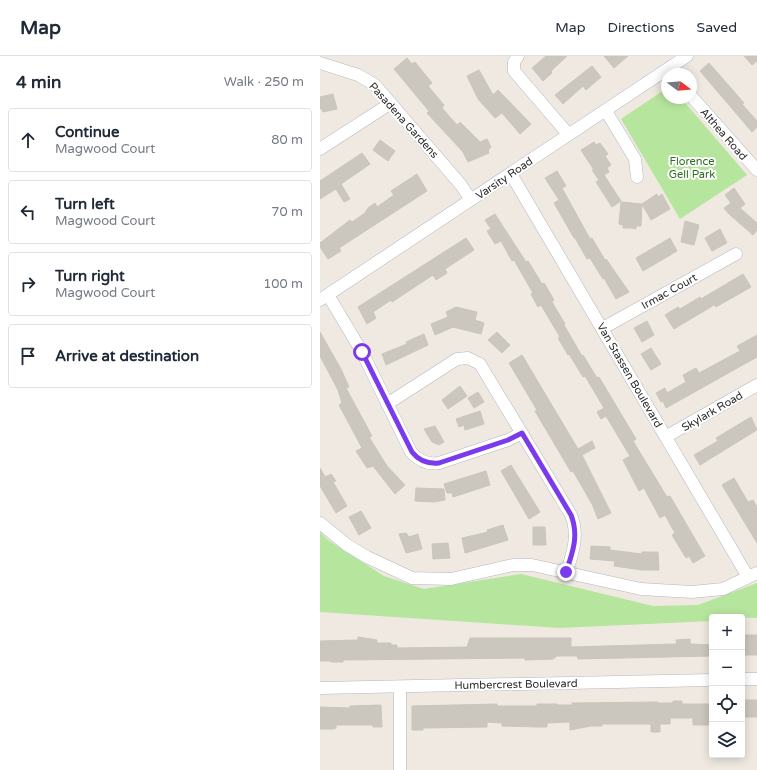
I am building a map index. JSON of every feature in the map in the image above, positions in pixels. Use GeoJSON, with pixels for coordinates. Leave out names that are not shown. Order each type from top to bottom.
{"type":"FeatureCollection","features":[{"type":"Feature","properties":{"kind":"street"},"geometry":{"type":"LineString","coordinates":[[518,56],[514,62],[514,71],[568,134]]}},
{"type":"Feature","properties":{"kind":"street","name":"Varsity Road"},"geometry":{"type":"LineString","coordinates":[[674,68],[687,56]]}},
{"type":"Feature","properties":{"kind":"street","name":"Pasadena Gardens"},"geometry":{"type":"LineString","coordinates":[[320,63],[367,79],[391,103],[461,185],[471,200]]}},
{"type":"Feature","properties":{"kind":"street","name":"Varsity Road"},"geometry":{"type":"LineString","coordinates":[[324,298],[511,174],[568,134],[661,77]]}},
{"type":"Feature","properties":{"kind":"street"},"geometry":{"type":"LineString","coordinates":[[320,149],[391,103]]}},
{"type":"Feature","properties":{"kind":"street","name":"Althea Road"},"geometry":{"type":"LineString","coordinates":[[697,103],[757,170]]}},
{"type":"Feature","properties":{"kind":"street"},"geometry":{"type":"LineString","coordinates":[[606,111],[635,158],[637,177]]}},
{"type":"Feature","properties":{"kind":"street","name":"Van Stassen Boulevard"},"geometry":{"type":"LineString","coordinates":[[511,174],[667,436],[753,575]]}},
{"type":"Feature","properties":{"kind":"street","name":"Irmac Court"},"geometry":{"type":"LineString","coordinates":[[603,328],[736,254]]}},
{"type":"Feature","properties":{"kind":"street"},"geometry":{"type":"LineString","coordinates":[[324,298],[362,352],[412,452],[418,459],[426,463],[439,463],[508,440],[522,433]]}},
{"type":"Feature","properties":{"kind":"street"},"geometry":{"type":"LineString","coordinates":[[387,404],[457,359],[471,358],[482,366],[571,515],[574,523],[575,542],[566,572]]}},
{"type":"Feature","properties":{"kind":"street","name":"Skylark Road"},"geometry":{"type":"LineString","coordinates":[[667,436],[757,385]]}},
{"type":"Feature","properties":{"kind":"street"},"geometry":{"type":"LineString","coordinates":[[320,523],[347,545],[367,557],[412,578],[451,579],[513,565],[532,565],[641,589],[692,592],[723,589],[753,575]]}},
{"type":"Feature","properties":{"kind":"street"},"geometry":{"type":"LineString","coordinates":[[745,679],[757,679]]}},
{"type":"Feature","properties":{"kind":"street","name":"Humbercrest Boulevard"},"geometry":{"type":"LineString","coordinates":[[320,688],[709,680]]}},
{"type":"Feature","properties":{"kind":"street"},"geometry":{"type":"LineString","coordinates":[[400,687],[400,770]]}},
{"type":"Feature","properties":{"kind":"green space","name":"Florence Gell Park"},"geometry":{"type":"Polygon","coordinates":[[[661,92],[661,104],[686,104],[747,175],[680,219],[621,119],[661,92]]]}},
{"type":"Feature","properties":{"kind":"green space"},"geometry":{"type":"Polygon","coordinates":[[[320,532],[328,540],[384,576],[424,589],[521,574],[653,606],[698,605],[757,583],[757,618],[745,618],[745,614],[709,614],[709,621],[559,628],[320,612],[320,532]]]}},
{"type":"Feature","properties":{"kind":"building"},"geometry":{"type":"Polygon","coordinates":[[[546,56],[567,56],[543,81],[532,68],[546,56]]]}},
{"type":"Feature","properties":{"kind":"building"},"geometry":{"type":"Polygon","coordinates":[[[604,56],[628,56],[614,68],[604,56]]]}},
{"type":"Feature","properties":{"kind":"building"},"geometry":{"type":"Polygon","coordinates":[[[744,56],[757,56],[757,61],[752,65],[744,56]]]}},
{"type":"Feature","properties":{"kind":"building"},"geometry":{"type":"Polygon","coordinates":[[[407,58],[412,64],[415,62],[432,83],[428,86],[444,105],[442,108],[457,125],[460,122],[480,142],[487,139],[491,147],[488,150],[489,153],[468,162],[463,152],[427,113],[429,111],[394,69],[407,58]]]}},
{"type":"Feature","properties":{"kind":"building"},"geometry":{"type":"Polygon","coordinates":[[[709,63],[744,103],[742,104],[757,121],[757,127],[752,132],[700,71],[709,63]]]}},
{"type":"Feature","properties":{"kind":"building"},"geometry":{"type":"Polygon","coordinates":[[[592,66],[601,77],[586,90],[583,86],[563,104],[555,95],[592,66]]]}},
{"type":"Feature","properties":{"kind":"building"},"geometry":{"type":"Polygon","coordinates":[[[479,70],[493,95],[498,90],[531,124],[520,134],[502,113],[495,118],[478,99],[467,76],[479,70]]]}},
{"type":"Feature","properties":{"kind":"building"},"geometry":{"type":"Polygon","coordinates":[[[333,94],[337,109],[323,112],[322,109],[320,109],[320,97],[333,94]]]}},
{"type":"Feature","properties":{"kind":"building"},"geometry":{"type":"Polygon","coordinates":[[[380,140],[395,151],[388,161],[373,150],[380,140]]]}},
{"type":"Feature","properties":{"kind":"building"},"geometry":{"type":"Polygon","coordinates":[[[594,142],[596,145],[600,143],[608,154],[605,156],[611,165],[607,168],[609,172],[604,175],[621,201],[612,207],[596,182],[599,180],[581,150],[594,142]]]}},
{"type":"Feature","properties":{"kind":"building"},"geometry":{"type":"Polygon","coordinates":[[[362,153],[370,164],[341,184],[350,199],[344,202],[336,189],[320,199],[320,181],[362,153]]]}},
{"type":"Feature","properties":{"kind":"building"},"geometry":{"type":"Polygon","coordinates":[[[557,171],[566,186],[562,188],[590,239],[592,238],[605,260],[606,259],[629,292],[616,299],[590,258],[587,259],[554,203],[559,200],[545,178],[557,171]]]}},
{"type":"Feature","properties":{"kind":"building"},"geometry":{"type":"Polygon","coordinates":[[[417,174],[427,191],[339,248],[341,251],[328,259],[320,247],[320,243],[350,220],[352,222],[365,213],[368,208],[375,203],[377,207],[394,195],[391,191],[417,174]]]}},
{"type":"Feature","properties":{"kind":"building"},"geometry":{"type":"Polygon","coordinates":[[[734,188],[745,204],[740,208],[757,223],[757,230],[753,235],[724,208],[731,203],[725,195],[734,188]]]}},
{"type":"Feature","properties":{"kind":"building"},"geometry":{"type":"Polygon","coordinates":[[[657,194],[658,197],[662,194],[670,209],[651,220],[642,204],[657,194]]]}},
{"type":"Feature","properties":{"kind":"building"},"geometry":{"type":"Polygon","coordinates":[[[621,202],[642,204],[641,226],[636,226],[636,229],[623,228],[623,225],[619,224],[621,202]]]}},
{"type":"Feature","properties":{"kind":"building"},"geometry":{"type":"Polygon","coordinates":[[[495,214],[526,262],[528,261],[542,284],[544,283],[554,300],[552,302],[582,356],[583,355],[597,378],[599,377],[636,439],[633,441],[667,497],[670,496],[705,556],[693,563],[689,556],[686,558],[672,535],[675,533],[665,515],[660,518],[644,488],[639,491],[623,460],[630,456],[606,416],[601,419],[597,412],[604,408],[585,376],[583,377],[569,354],[568,355],[558,338],[560,337],[541,305],[538,307],[531,294],[533,293],[514,260],[512,261],[501,241],[495,244],[487,231],[491,229],[485,220],[495,214]]]}},
{"type":"Feature","properties":{"kind":"building"},"geometry":{"type":"Polygon","coordinates":[[[685,221],[699,225],[694,245],[681,242],[685,221]]]}},
{"type":"Feature","properties":{"kind":"building"},"geometry":{"type":"Polygon","coordinates":[[[720,229],[727,243],[712,251],[705,238],[720,229]]]}},
{"type":"Feature","properties":{"kind":"building"},"geometry":{"type":"Polygon","coordinates":[[[466,238],[474,250],[445,269],[447,273],[436,280],[433,275],[392,302],[391,300],[373,312],[376,318],[367,324],[358,307],[466,238]]]}},
{"type":"Feature","properties":{"kind":"building"},"geometry":{"type":"Polygon","coordinates":[[[670,238],[677,251],[643,271],[636,258],[670,238]]]}},
{"type":"Feature","properties":{"kind":"building"},"geometry":{"type":"Polygon","coordinates":[[[743,274],[751,287],[716,307],[714,305],[674,329],[665,315],[678,307],[680,309],[700,297],[701,299],[743,274]]]}},
{"type":"Feature","properties":{"kind":"building"},"geometry":{"type":"Polygon","coordinates":[[[456,307],[477,312],[475,320],[484,323],[481,334],[453,327],[435,335],[431,324],[448,317],[446,312],[456,307]]]}},
{"type":"Feature","properties":{"kind":"building"},"geometry":{"type":"Polygon","coordinates":[[[647,321],[654,335],[642,342],[634,328],[647,321]]]}},
{"type":"Feature","properties":{"kind":"building"},"geometry":{"type":"Polygon","coordinates":[[[320,332],[341,369],[349,387],[346,388],[372,436],[369,437],[387,466],[405,485],[395,494],[373,466],[367,468],[356,451],[362,448],[339,405],[342,403],[338,390],[320,356],[320,332]]]}},
{"type":"Feature","properties":{"kind":"building"},"geometry":{"type":"Polygon","coordinates":[[[497,332],[510,345],[502,353],[488,340],[497,332]]]}},
{"type":"Feature","properties":{"kind":"building"},"geometry":{"type":"Polygon","coordinates":[[[424,334],[428,345],[386,365],[382,354],[407,344],[406,342],[424,334]]]}},
{"type":"Feature","properties":{"kind":"building"},"geometry":{"type":"Polygon","coordinates":[[[757,335],[757,357],[666,408],[663,401],[661,402],[656,393],[665,388],[667,393],[686,382],[683,375],[696,368],[699,373],[740,351],[737,346],[757,335]]]}},
{"type":"Feature","properties":{"kind":"building"},"geometry":{"type":"Polygon","coordinates":[[[651,348],[661,364],[651,370],[641,354],[651,348]]]}},
{"type":"Feature","properties":{"kind":"building"},"geometry":{"type":"Polygon","coordinates":[[[522,355],[578,449],[592,441],[595,448],[582,455],[611,513],[598,519],[592,504],[573,471],[571,472],[535,411],[537,410],[509,363],[522,355]]]}},
{"type":"Feature","properties":{"kind":"building"},"geometry":{"type":"Polygon","coordinates":[[[460,386],[467,396],[448,409],[442,400],[460,386]]]}},
{"type":"Feature","properties":{"kind":"building"},"geometry":{"type":"Polygon","coordinates":[[[478,392],[484,402],[474,408],[468,398],[478,392]]]}},
{"type":"Feature","properties":{"kind":"building"},"geometry":{"type":"Polygon","coordinates":[[[480,411],[484,424],[465,430],[464,425],[459,427],[456,419],[480,411]]]}},
{"type":"Feature","properties":{"kind":"building"},"geometry":{"type":"Polygon","coordinates":[[[751,417],[757,430],[700,465],[694,455],[718,441],[716,438],[751,417]]]}},
{"type":"Feature","properties":{"kind":"building"},"geometry":{"type":"Polygon","coordinates":[[[435,426],[444,442],[439,445],[432,442],[424,429],[435,426]]]}},
{"type":"Feature","properties":{"kind":"building"},"geometry":{"type":"Polygon","coordinates":[[[511,465],[540,512],[529,519],[501,471],[511,465]]]}},
{"type":"Feature","properties":{"kind":"building"},"geometry":{"type":"Polygon","coordinates":[[[320,468],[325,477],[331,474],[336,481],[333,482],[347,506],[336,513],[320,486],[320,468]]]}},
{"type":"Feature","properties":{"kind":"building"},"geometry":{"type":"Polygon","coordinates":[[[486,471],[490,485],[453,497],[452,493],[447,493],[444,484],[486,471]]]}},
{"type":"Feature","properties":{"kind":"building"},"geometry":{"type":"Polygon","coordinates":[[[734,478],[748,502],[753,500],[757,507],[757,543],[722,485],[734,478]]]}},
{"type":"Feature","properties":{"kind":"building"},"geometry":{"type":"Polygon","coordinates":[[[416,488],[444,489],[445,500],[434,502],[415,501],[416,488]]]}},
{"type":"Feature","properties":{"kind":"building"},"geometry":{"type":"Polygon","coordinates":[[[361,511],[371,528],[359,535],[349,517],[361,511]]]}},
{"type":"Feature","properties":{"kind":"building"},"geometry":{"type":"Polygon","coordinates":[[[503,525],[508,540],[465,553],[462,538],[488,532],[487,530],[503,525]]]}},
{"type":"Feature","properties":{"kind":"building"},"geometry":{"type":"Polygon","coordinates":[[[533,527],[545,527],[546,545],[533,545],[533,527]]]}},
{"type":"Feature","properties":{"kind":"building"},"geometry":{"type":"Polygon","coordinates":[[[406,533],[409,537],[418,534],[422,549],[406,553],[399,534],[406,533]]]}},
{"type":"Feature","properties":{"kind":"building"},"geometry":{"type":"Polygon","coordinates":[[[448,543],[450,558],[433,559],[432,544],[448,543]]]}},
{"type":"Feature","properties":{"kind":"building"},"geometry":{"type":"Polygon","coordinates":[[[591,546],[610,547],[610,550],[642,554],[642,552],[658,552],[659,570],[642,570],[614,566],[615,561],[590,559],[591,546]]]}},
{"type":"Feature","properties":{"kind":"building"},"geometry":{"type":"Polygon","coordinates":[[[745,635],[757,635],[757,655],[745,655],[745,635]]]}},
{"type":"Feature","properties":{"kind":"building"},"geometry":{"type":"Polygon","coordinates":[[[358,637],[377,640],[377,643],[391,643],[391,645],[397,645],[397,648],[467,647],[470,638],[571,638],[571,647],[677,644],[676,640],[690,639],[690,644],[709,645],[709,656],[578,659],[577,656],[557,656],[553,659],[525,660],[525,658],[343,660],[343,662],[320,661],[320,641],[358,640],[358,637]]]}},
{"type":"Feature","properties":{"kind":"building"},"geometry":{"type":"Polygon","coordinates":[[[745,700],[757,700],[757,717],[745,717],[745,700]]]}},
{"type":"Feature","properties":{"kind":"building"},"geometry":{"type":"Polygon","coordinates":[[[673,701],[682,701],[682,704],[709,704],[709,725],[693,725],[693,718],[670,718],[670,724],[660,724],[660,732],[651,732],[651,724],[602,724],[602,726],[591,726],[570,730],[570,722],[547,723],[547,727],[538,727],[502,726],[502,723],[487,722],[487,727],[423,728],[423,730],[412,730],[412,706],[497,704],[497,706],[537,706],[537,704],[572,705],[572,703],[673,703],[673,701]]]}},
{"type":"Feature","properties":{"kind":"building"},"geometry":{"type":"Polygon","coordinates":[[[381,705],[382,727],[373,727],[373,725],[336,725],[336,728],[333,729],[320,729],[320,707],[350,708],[350,706],[381,705]]]}},
{"type":"Feature","properties":{"kind":"route"},"geometry":{"type":"LineString","coordinates":[[362,352],[374,379],[412,452],[415,457],[420,460],[426,463],[439,463],[508,440],[522,433],[571,515],[574,523],[576,535],[575,542],[566,572]]}}]}
